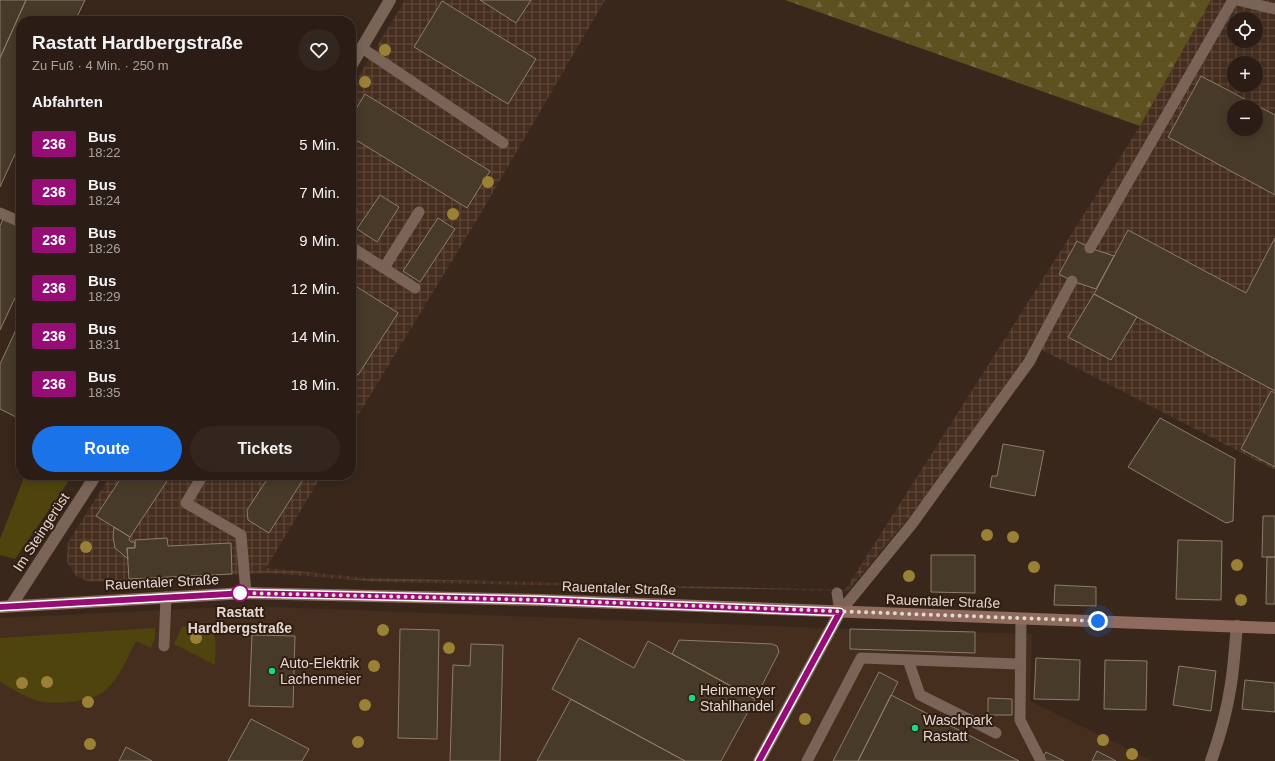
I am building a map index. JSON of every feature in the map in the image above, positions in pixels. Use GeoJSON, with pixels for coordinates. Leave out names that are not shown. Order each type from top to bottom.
{"type":"FeatureCollection","features":[{"type":"Feature","properties":{"kind":"street"},"geometry":{"type":"LineString","coordinates":[[356,58],[390,0]]}},
{"type":"Feature","properties":{"kind":"street","name":"Im Steingerüst"},"geometry":{"type":"LineString","coordinates":[[5,606],[93,480]]}},
{"type":"Feature","properties":{"kind":"street","name":"Rauentaler Straße"},"geometry":{"type":"LineString","coordinates":[[5,606],[246,593],[540,600],[1275,628]]}},
{"type":"Feature","properties":{"kind":"street"},"geometry":{"type":"LineString","coordinates":[[758,761],[840,612]]}},
{"type":"Feature","properties":{"kind":"street"},"geometry":{"type":"LineString","coordinates":[[1211,761],[1227,710],[1232,683],[1237,626]]}},
{"type":"Feature","properties":{"kind":"lane"},"geometry":{"type":"LineString","coordinates":[[1090,248],[1233,0]]}},
{"type":"Feature","properties":{"kind":"lane"},"geometry":{"type":"LineString","coordinates":[[1237,0],[1275,9]]}},
{"type":"Feature","properties":{"kind":"lane"},"geometry":{"type":"LineString","coordinates":[[362,48],[503,143]]}},
{"type":"Feature","properties":{"kind":"lane"},"geometry":{"type":"LineString","coordinates":[[384,268],[419,212]]}},
{"type":"Feature","properties":{"kind":"lane"},"geometry":{"type":"LineString","coordinates":[[0,213],[16,220]]}},
{"type":"Feature","properties":{"kind":"lane"},"geometry":{"type":"LineString","coordinates":[[356,254],[384,268],[415,288]]}},
{"type":"Feature","properties":{"kind":"lane"},"geometry":{"type":"LineString","coordinates":[[840,612],[912,524],[1029,362],[1072,281]]}},
{"type":"Feature","properties":{"kind":"lane"},"geometry":{"type":"LineString","coordinates":[[200,480],[186,503],[241,536],[246,593]]}},
{"type":"Feature","properties":{"kind":"lane"},"geometry":{"type":"LineString","coordinates":[[837,593],[840,612]]}},
{"type":"Feature","properties":{"kind":"lane"},"geometry":{"type":"LineString","coordinates":[[164,646],[166,597]]}},
{"type":"Feature","properties":{"kind":"lane"},"geometry":{"type":"LineString","coordinates":[[1021,619],[1020,720],[1041,761]]}},
{"type":"Feature","properties":{"kind":"lane"},"geometry":{"type":"LineString","coordinates":[[807,761],[861,658],[1020,664]]}},
{"type":"Feature","properties":{"kind":"lane"},"geometry":{"type":"LineString","coordinates":[[908,660],[920,696],[996,733]]}},
{"type":"Feature","properties":{"kind":"shaded area"},"geometry":{"type":"Polygon","coordinates":[[[405,0],[605,0],[478,218],[356,419],[356,81],[405,0]]]}},
{"type":"Feature","properties":{"kind":"shaded area"},"geometry":{"type":"Polygon","coordinates":[[[1211,0],[1275,0],[1275,470],[1042,350],[1034,366],[848,591],[381,582],[268,573],[90,582],[76,576],[67,562],[68,542],[108,480],[319,480],[266,568],[367,578],[845,590],[1140,126],[1211,0]]]}},
{"type":"Feature","properties":{"kind":"shaded area"},"geometry":{"type":"Polygon","coordinates":[[[23,480],[70,480],[15,559],[0,555],[0,539],[23,480]]]}},
{"type":"Feature","properties":{"kind":"shaded area"},"geometry":{"type":"Polygon","coordinates":[[[248,606],[850,629],[1032,634],[1030,701],[1153,761],[0,761],[0,618],[248,606]]]}},
{"type":"Feature","properties":{"kind":"shaded area"},"geometry":{"type":"Polygon","coordinates":[[[203,625],[212,631],[214,636],[216,647],[215,665],[174,644],[182,627],[203,625]]]}},
{"type":"Feature","properties":{"kind":"shaded area"},"geometry":{"type":"Polygon","coordinates":[[[155,628],[155,638],[151,648],[136,641],[114,681],[103,692],[89,698],[80,701],[60,703],[41,702],[0,682],[0,638],[155,628]]]}},
{"type":"Feature","properties":{"kind":"green space"},"geometry":{"type":"Polygon","coordinates":[[[785,0],[1211,0],[1140,126],[785,0]]]}},
{"type":"Feature","properties":{"kind":"building"},"geometry":{"type":"Polygon","coordinates":[[[0,0],[26,0],[19,16],[16,16],[16,22],[0,58],[0,0]]]}},
{"type":"Feature","properties":{"kind":"building"},"geometry":{"type":"Polygon","coordinates":[[[26,0],[85,0],[77,16],[19,16],[26,0]]]}},
{"type":"Feature","properties":{"kind":"building"},"geometry":{"type":"Polygon","coordinates":[[[480,0],[531,0],[516,23],[480,0]]]}},
{"type":"Feature","properties":{"kind":"building"},"geometry":{"type":"Polygon","coordinates":[[[442,1],[536,59],[508,104],[414,47],[442,1]]]}},
{"type":"Feature","properties":{"kind":"building"},"geometry":{"type":"Polygon","coordinates":[[[16,22],[16,152],[0,187],[0,58],[16,22]]]}},
{"type":"Feature","properties":{"kind":"building"},"geometry":{"type":"Polygon","coordinates":[[[1201,76],[1227,90],[1227,92],[1231,92],[1247,100],[1227,100],[1227,136],[1263,136],[1263,109],[1275,115],[1275,195],[1168,137],[1201,76]]]}},
{"type":"Feature","properties":{"kind":"building"},"geometry":{"type":"Polygon","coordinates":[[[365,94],[490,171],[467,208],[356,140],[356,109],[365,94]]]}},
{"type":"Feature","properties":{"kind":"building"},"geometry":{"type":"Polygon","coordinates":[[[380,195],[399,207],[377,242],[357,229],[380,195]]]}},
{"type":"Feature","properties":{"kind":"building"},"geometry":{"type":"Polygon","coordinates":[[[438,218],[455,229],[420,282],[403,271],[438,218]]]}},
{"type":"Feature","properties":{"kind":"building"},"geometry":{"type":"Polygon","coordinates":[[[3,219],[16,226],[16,296],[0,330],[0,226],[3,219]]]}},
{"type":"Feature","properties":{"kind":"building"},"geometry":{"type":"Polygon","coordinates":[[[1128,230],[1246,293],[1275,238],[1275,391],[1094,294],[1128,230]]]}},
{"type":"Feature","properties":{"kind":"building"},"geometry":{"type":"Polygon","coordinates":[[[1077,241],[1090,248],[1114,256],[1096,289],[1072,281],[1059,274],[1077,241]]]}},
{"type":"Feature","properties":{"kind":"building"},"geometry":{"type":"Polygon","coordinates":[[[356,286],[398,313],[358,375],[356,374],[356,286]]]}},
{"type":"Feature","properties":{"kind":"building"},"geometry":{"type":"Polygon","coordinates":[[[1094,294],[1137,317],[1111,360],[1068,337],[1094,294]]]}},
{"type":"Feature","properties":{"kind":"building"},"geometry":{"type":"Polygon","coordinates":[[[16,330],[16,417],[0,409],[0,364],[16,330]]]}},
{"type":"Feature","properties":{"kind":"building"},"geometry":{"type":"Polygon","coordinates":[[[1271,391],[1275,393],[1275,467],[1241,449],[1271,391]]]}},
{"type":"Feature","properties":{"kind":"building"},"geometry":{"type":"Polygon","coordinates":[[[1160,418],[1235,459],[1233,521],[1226,523],[1128,467],[1160,418]]]}},
{"type":"Feature","properties":{"kind":"building"},"geometry":{"type":"Polygon","coordinates":[[[1003,444],[1044,451],[1035,496],[990,487],[992,476],[997,476],[1003,444]]]}},
{"type":"Feature","properties":{"kind":"building"},"geometry":{"type":"Polygon","coordinates":[[[120,480],[168,480],[130,537],[96,516],[120,480]]]}},
{"type":"Feature","properties":{"kind":"building"},"geometry":{"type":"Polygon","coordinates":[[[267,480],[303,480],[269,533],[248,520],[247,510],[267,480]]]}},
{"type":"Feature","properties":{"kind":"building"},"geometry":{"type":"Polygon","coordinates":[[[1263,516],[1275,516],[1275,557],[1262,557],[1263,516]]]}},
{"type":"Feature","properties":{"kind":"building"},"geometry":{"type":"Polygon","coordinates":[[[114,527],[130,537],[129,540],[131,542],[135,542],[135,548],[127,548],[128,559],[115,548],[113,537],[114,527]]]}},
{"type":"Feature","properties":{"kind":"building"},"geometry":{"type":"Polygon","coordinates":[[[167,538],[168,546],[231,543],[232,574],[129,579],[127,548],[135,548],[135,540],[167,538]]]}},
{"type":"Feature","properties":{"kind":"building"},"geometry":{"type":"Polygon","coordinates":[[[1178,540],[1222,541],[1221,600],[1176,599],[1178,540]]]}},
{"type":"Feature","properties":{"kind":"building"},"geometry":{"type":"Polygon","coordinates":[[[931,555],[975,555],[975,593],[931,592],[931,555]]]}},
{"type":"Feature","properties":{"kind":"building"},"geometry":{"type":"Polygon","coordinates":[[[1267,557],[1275,557],[1275,604],[1266,604],[1267,557]]]}},
{"type":"Feature","properties":{"kind":"building"},"geometry":{"type":"Polygon","coordinates":[[[1055,585],[1096,587],[1096,606],[1054,605],[1055,585]]]}},
{"type":"Feature","properties":{"kind":"building"},"geometry":{"type":"Polygon","coordinates":[[[400,629],[439,630],[437,739],[398,738],[400,629]]]}},
{"type":"Feature","properties":{"kind":"building"},"geometry":{"type":"Polygon","coordinates":[[[850,629],[975,632],[975,653],[850,649],[850,629]]]}},
{"type":"Feature","properties":{"kind":"building","name":"Auto-Elektrik Lachenmeier"},"geometry":{"type":"Polygon","coordinates":[[[252,635],[295,636],[293,707],[249,706],[252,635]]]}},
{"type":"Feature","properties":{"kind":"building"},"geometry":{"type":"Polygon","coordinates":[[[579,638],[634,668],[648,641],[755,699],[721,761],[685,761],[552,689],[579,638]]]}},
{"type":"Feature","properties":{"kind":"building"},"geometry":{"type":"Polygon","coordinates":[[[679,640],[772,644],[777,646],[779,652],[755,699],[672,654],[679,640]]]}},
{"type":"Feature","properties":{"kind":"building"},"geometry":{"type":"Polygon","coordinates":[[[471,644],[503,645],[500,761],[450,761],[453,665],[470,666],[471,644]]]}},
{"type":"Feature","properties":{"kind":"building"},"geometry":{"type":"Polygon","coordinates":[[[1036,658],[1080,660],[1079,700],[1034,699],[1036,658]]]}},
{"type":"Feature","properties":{"kind":"building"},"geometry":{"type":"Polygon","coordinates":[[[1105,660],[1147,661],[1146,710],[1104,709],[1105,660]]]}},
{"type":"Feature","properties":{"kind":"building"},"geometry":{"type":"Polygon","coordinates":[[[1179,666],[1216,671],[1211,711],[1173,705],[1179,666]]]}},
{"type":"Feature","properties":{"kind":"building"},"geometry":{"type":"Polygon","coordinates":[[[879,672],[898,682],[858,761],[833,761],[879,672]]]}},
{"type":"Feature","properties":{"kind":"building"},"geometry":{"type":"Polygon","coordinates":[[[1245,680],[1275,683],[1275,712],[1242,709],[1245,680]]]}},
{"type":"Feature","properties":{"kind":"building","name":"Waschpark Rastatt"},"geometry":{"type":"Polygon","coordinates":[[[891,695],[1019,761],[858,761],[891,695]]]}},
{"type":"Feature","properties":{"kind":"building"},"geometry":{"type":"Polygon","coordinates":[[[988,698],[1012,699],[1012,715],[988,715],[988,698]]]}},
{"type":"Feature","properties":{"kind":"building"},"geometry":{"type":"Polygon","coordinates":[[[571,699],[685,761],[537,761],[571,699]]]}},
{"type":"Feature","properties":{"kind":"building"},"geometry":{"type":"Polygon","coordinates":[[[251,719],[309,749],[302,761],[228,761],[251,719]]]}},
{"type":"Feature","properties":{"kind":"building"},"geometry":{"type":"Polygon","coordinates":[[[126,747],[152,761],[119,761],[126,747]]]}},
{"type":"Feature","properties":{"kind":"building"},"geometry":{"type":"Polygon","coordinates":[[[1097,751],[1116,761],[1092,761],[1097,751]]]}},
{"type":"Feature","properties":{"kind":"building"},"geometry":{"type":"Polygon","coordinates":[[[1046,752],[1064,761],[1041,761],[1046,752]]]}},
{"type":"Feature","properties":{"kind":"bus line","name":"236"},"geometry":{"type":"LineString","coordinates":[[0,607],[246,593],[540,600],[840,612],[759,761]]}},
{"type":"Feature","properties":{"kind":"place","name":"Rastatt Hardbergstraße"},"geometry":{"type":"Point","coordinates":[240,593]}},
{"type":"Feature","properties":{"kind":"place","name":"Auto-Elektrik Lachenmeier"},"geometry":{"type":"Point","coordinates":[272,671]}},
{"type":"Feature","properties":{"kind":"place","name":"Heinemeyer Stahlhandel"},"geometry":{"type":"Point","coordinates":[692,698]}},
{"type":"Feature","properties":{"kind":"place","name":"Waschpark Rastatt"},"geometry":{"type":"Point","coordinates":[915,728]}},
{"type":"Feature","properties":{"kind":"route"},"geometry":{"type":"LineString","coordinates":[[240,593],[540,600],[1098,621]]}}]}
